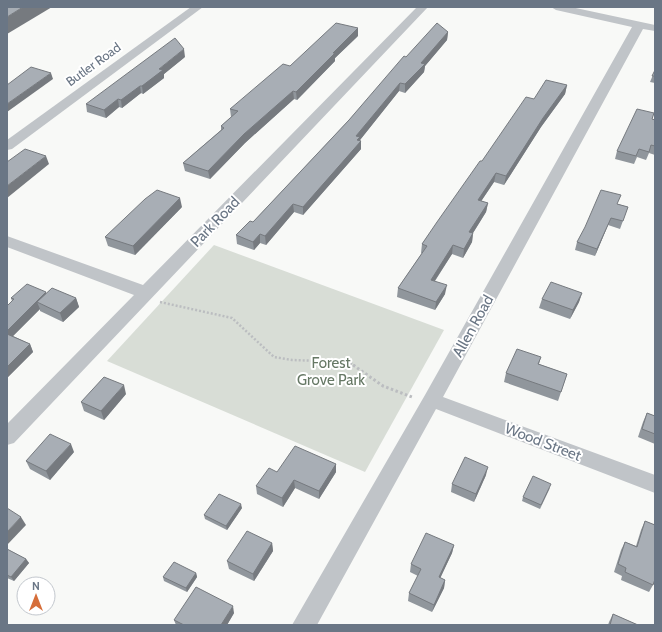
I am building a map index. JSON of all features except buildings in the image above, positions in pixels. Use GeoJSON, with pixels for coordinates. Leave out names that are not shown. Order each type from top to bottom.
{"type":"FeatureCollection","features":[{"type":"Feature","properties":{"kind":"street","name":"Butler Road"},"geometry":{"type":"LineString","coordinates":[[7,146],[198,7]]}},
{"type":"Feature","properties":{"kind":"street","name":"Park Road"},"geometry":{"type":"LineString","coordinates":[[7,437],[423,7]]}},
{"type":"Feature","properties":{"kind":"street"},"geometry":{"type":"LineString","coordinates":[[556,7],[647,26]]}},
{"type":"Feature","properties":{"kind":"street","name":"Allen Road"},"geometry":{"type":"LineString","coordinates":[[304,625],[647,26]]}},
{"type":"Feature","properties":{"kind":"street"},"geometry":{"type":"LineString","coordinates":[[7,241],[145,295]]}},
{"type":"Feature","properties":{"kind":"street","name":"Wood Street"},"geometry":{"type":"LineString","coordinates":[[432,400],[655,484]]}},
{"type":"Feature","properties":{"kind":"path"},"geometry":{"type":"LineString","coordinates":[[145,295],[232,318],[274,357],[292,360],[348,362],[389,389],[406,396],[432,400]]}},
{"type":"Feature","properties":{"kind":"green space","name":"Forest Grove Park"},"geometry":{"type":"Polygon","coordinates":[[[214,245],[444,330],[365,472],[107,361],[214,245]]]}}]}
